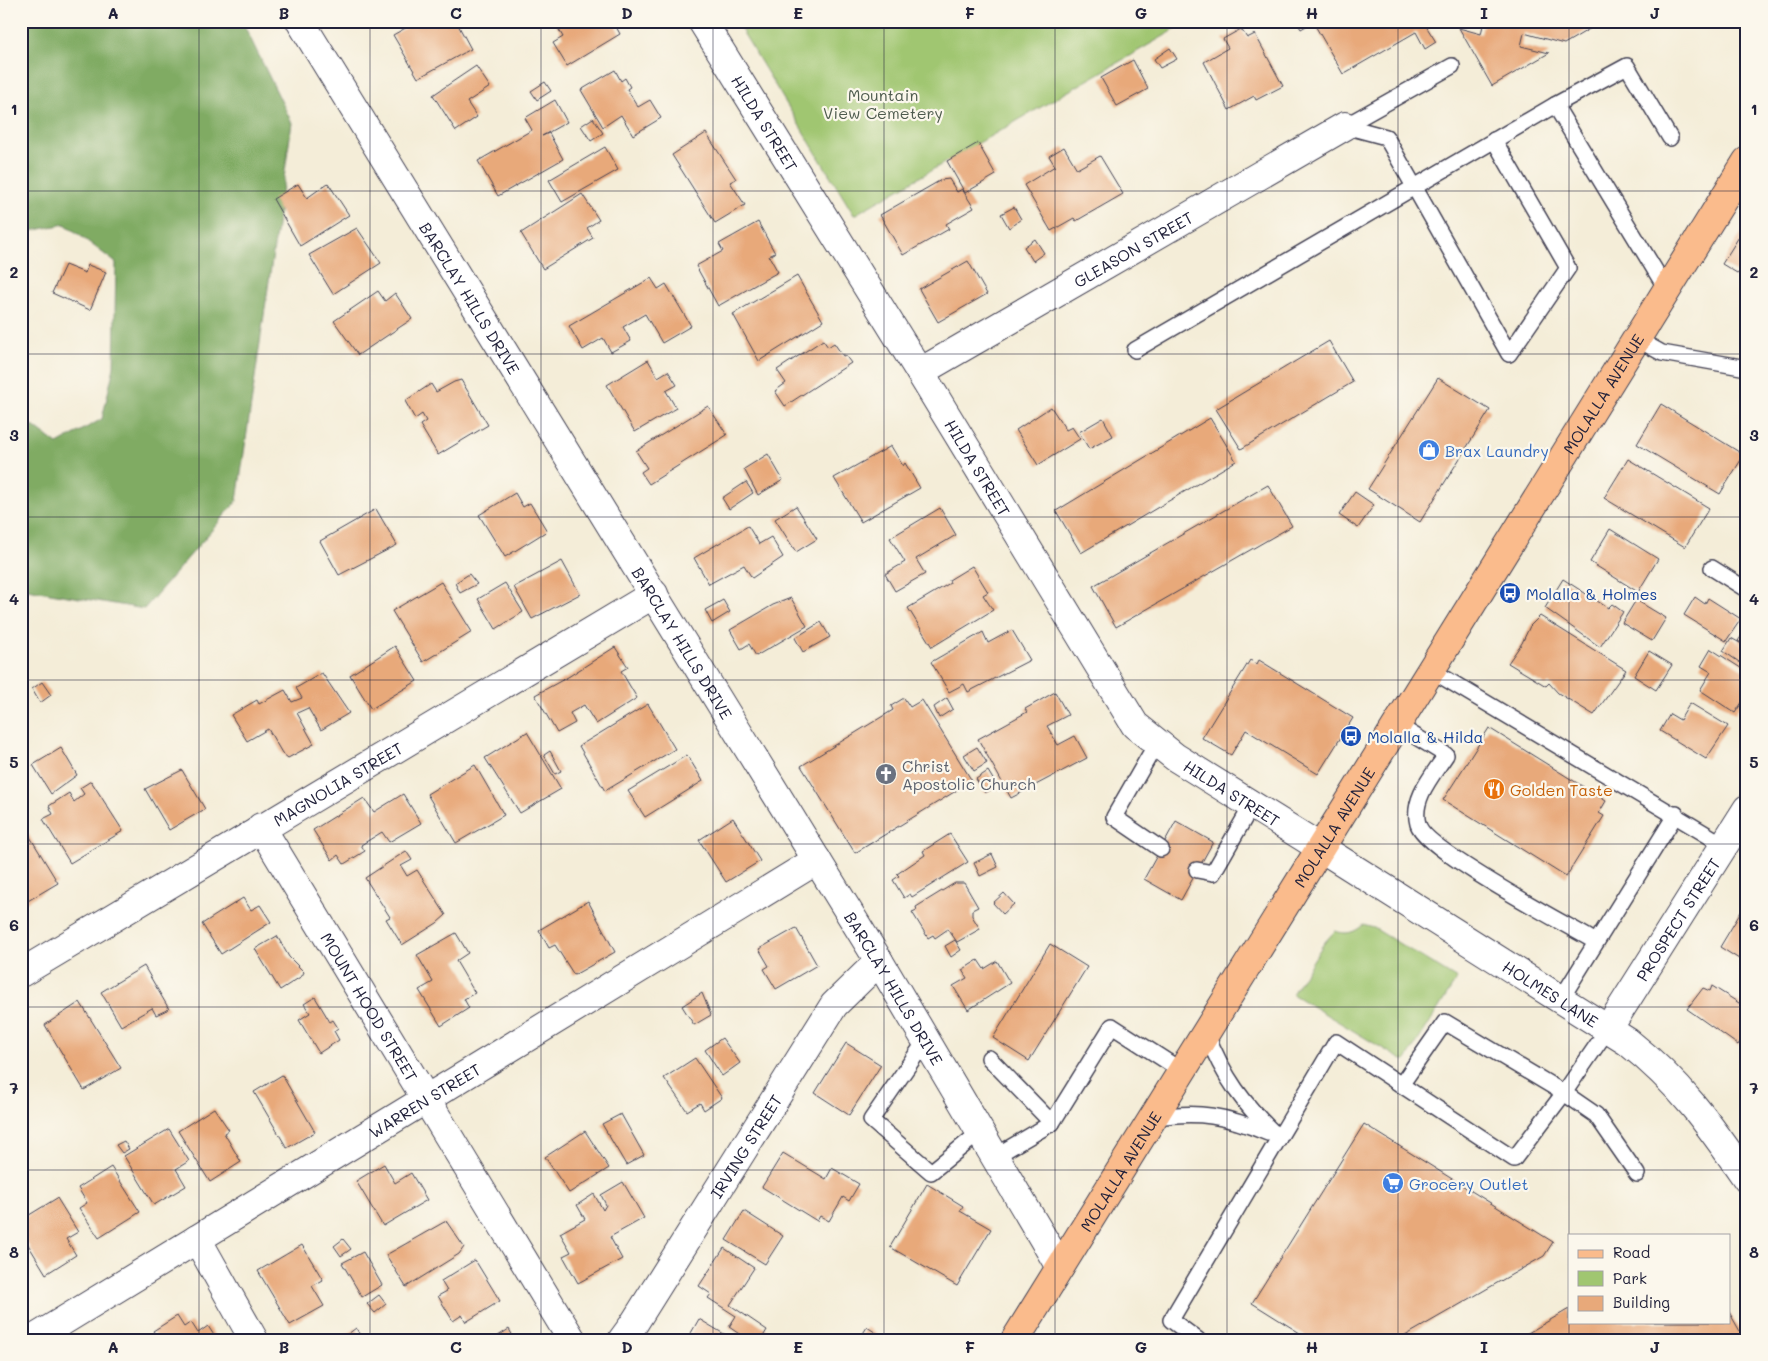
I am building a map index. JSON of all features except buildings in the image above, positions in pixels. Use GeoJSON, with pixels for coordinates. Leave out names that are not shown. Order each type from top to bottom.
{"type":"FeatureCollection","features":[{"type":"Feature","properties":{"kind":"main road","name":"MOLALLA AVENUE"},"geometry":{"type":"LineString","coordinates":[[1015,1340],[1747,161]]}},
{"type":"Feature","properties":{"kind":"street","name":"BARCLAY HILLS DRIVE"},"geometry":{"type":"LineString","coordinates":[[300,21],[879,961],[1060,1268]]}},
{"type":"Feature","properties":{"kind":"street","name":"HILDA STREET"},"geometry":{"type":"LineString","coordinates":[[702,21],[920,372],[1129,717],[1156,744],[1321,848]]}},
{"type":"Feature","properties":{"kind":"street","name":"GLEASON STREET"},"geometry":{"type":"LineString","coordinates":[[920,372],[1345,126]]}},
{"type":"Feature","properties":{"kind":"street","name":"MAGNOLIA STREET"},"geometry":{"type":"LineString","coordinates":[[21,973],[261,827],[654,594]]}},
{"type":"Feature","properties":{"kind":"street","name":"PROSPECT STREET"},"geometry":{"type":"LineString","coordinates":[[1608,1029],[1747,809]]}},
{"type":"Feature","properties":{"kind":"street","name":"MOUNT HOOD STREET"},"geometry":{"type":"LineString","coordinates":[[261,827],[572,1340]]}},
{"type":"Feature","properties":{"kind":"street","name":"HOLMES LANE"},"geometry":{"type":"LineString","coordinates":[[1321,848],[1608,1029],[1657,1065],[1679,1087],[1715,1132],[1747,1179]]}},
{"type":"Feature","properties":{"kind":"street","name":"WARREN STREET"},"geometry":{"type":"LineString","coordinates":[[32,1340],[817,860]]}},
{"type":"Feature","properties":{"kind":"street","name":"IRVING STREET"},"geometry":{"type":"LineString","coordinates":[[622,1340],[834,1006],[879,961]]}},
{"type":"Feature","properties":{"kind":"street"},"geometry":{"type":"LineString","coordinates":[[197,1239],[254,1340]]}},
{"type":"Feature","properties":{"kind":"lane"},"geometry":{"type":"LineString","coordinates":[[1345,126],[1452,66]]}},
{"type":"Feature","properties":{"kind":"lane"},"geometry":{"type":"LineString","coordinates":[[1135,350],[1494,140],[1627,66],[1670,138]]}},
{"type":"Feature","properties":{"kind":"lane"},"geometry":{"type":"LineString","coordinates":[[1555,105],[1667,290]]}},
{"type":"Feature","properties":{"kind":"lane"},"geometry":{"type":"LineString","coordinates":[[1345,126],[1386,137],[1416,186],[1509,354],[1568,268],[1494,140]]}},
{"type":"Feature","properties":{"kind":"lane"},"geometry":{"type":"LineString","coordinates":[[1637,339],[1662,353],[1747,368]]}},
{"type":"Feature","properties":{"kind":"lane"},"geometry":{"type":"LineString","coordinates":[[1712,568],[1747,590]]}},
{"type":"Feature","properties":{"kind":"lane"},"geometry":{"type":"LineString","coordinates":[[1431,670],[1676,814],[1724,845]]}},
{"type":"Feature","properties":{"kind":"lane"},"geometry":{"type":"LineString","coordinates":[[1397,725],[1446,755],[1418,799],[1418,824],[1426,837],[1449,855],[1596,942]]}},
{"type":"Feature","properties":{"kind":"lane"},"geometry":{"type":"LineString","coordinates":[[1156,744],[1114,817],[1161,848]]}},
{"type":"Feature","properties":{"kind":"lane"},"geometry":{"type":"LineString","coordinates":[[1197,870],[1212,873],[1252,805]]}},
{"type":"Feature","properties":{"kind":"lane"},"geometry":{"type":"LineString","coordinates":[[1561,999],[1676,814]]}},
{"type":"Feature","properties":{"kind":"lane"},"geometry":{"type":"LineString","coordinates":[[1401,1085],[1444,1022],[1564,1093],[1596,1116],[1637,1174]]}},
{"type":"Feature","properties":{"kind":"lane"},"geometry":{"type":"LineString","coordinates":[[994,1157],[1052,1123],[1112,1026],[1182,1071]]}},
{"type":"Feature","properties":{"kind":"lane"},"geometry":{"type":"LineString","coordinates":[[1198,1340],[1171,1320],[1336,1042],[1514,1159],[1564,1093],[1608,1029]]}},
{"type":"Feature","properties":{"kind":"lane"},"geometry":{"type":"LineString","coordinates":[[1206,1032],[1216,1060],[1233,1088],[1255,1115],[1279,1138]]}},
{"type":"Feature","properties":{"kind":"lane"},"geometry":{"type":"LineString","coordinates":[[926,1040],[872,1120],[930,1172],[980,1132]]}},
{"type":"Feature","properties":{"kind":"lane"},"geometry":{"type":"LineString","coordinates":[[988,1058],[1052,1123]]}},
{"type":"Feature","properties":{"kind":"lane"},"geometry":{"type":"LineString","coordinates":[[1153,1118],[1181,1113],[1210,1115],[1244,1123],[1279,1138]]}},
{"type":"Feature","properties":{"kind":"green space"},"geometry":{"type":"Polygon","coordinates":[[[21,21],[242,21],[292,123],[237,501],[144,609],[21,588],[21,417],[57,444],[102,419],[114,367],[116,263],[65,224],[21,233],[21,21]]]}},
{"type":"Feature","properties":{"kind":"green space","name":"Mountain View Cemetery"},"geometry":{"type":"Polygon","coordinates":[[[736,21],[1190,21],[854,215],[736,21]]]}},
{"type":"Feature","properties":{"kind":"green space"},"geometry":{"type":"Polygon","coordinates":[[[1363,925],[1374,928],[1457,979],[1406,1060],[1402,1060],[1292,994],[1324,943],[1335,931],[1350,932],[1363,925]]]}},
{"type":"Feature","properties":{"kind":"place","name":"Brax Laundry"},"geometry":{"type":"Point","coordinates":[1429,450]}},
{"type":"Feature","properties":{"kind":"place","name":"Molalla & Holmes"},"geometry":{"type":"Point","coordinates":[1510,593]}},
{"type":"Feature","properties":{"kind":"place","name":"Molalla & Hilda"},"geometry":{"type":"Point","coordinates":[1351,736]}},
{"type":"Feature","properties":{"kind":"place","name":"Christ Apostolic Church"},"geometry":{"type":"Point","coordinates":[886,774]}},
{"type":"Feature","properties":{"kind":"place","name":"Golden Taste"},"geometry":{"type":"Point","coordinates":[1494,789]}},
{"type":"Feature","properties":{"kind":"place","name":"Grocery Outlet"},"geometry":{"type":"Point","coordinates":[1393,1183]}}]}
